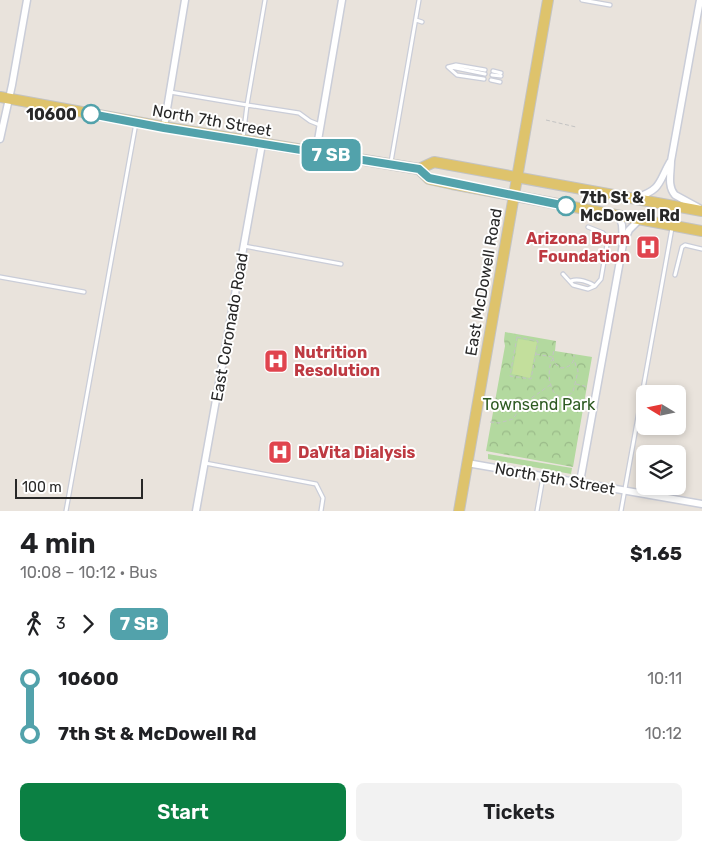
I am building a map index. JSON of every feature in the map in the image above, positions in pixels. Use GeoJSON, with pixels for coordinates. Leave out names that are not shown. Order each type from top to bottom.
{"type":"FeatureCollection","features":[{"type":"Feature","properties":{"kind":"main road","name":"East McDowell Road"},"geometry":{"type":"LineString","coordinates":[[459,511],[548,0]]}},
{"type":"Feature","properties":{"kind":"main road","name":"North 7th Street"},"geometry":{"type":"LineString","coordinates":[[5,98],[164,128],[419,169],[429,178],[702,231]]}},
{"type":"Feature","properties":{"kind":"main road","name":"North 7th Street"},"geometry":{"type":"LineString","coordinates":[[419,169],[434,162],[702,210]]}},
{"type":"Feature","properties":{"kind":"street"},"geometry":{"type":"LineString","coordinates":[[0,139],[5,98],[27,0]]}},
{"type":"Feature","properties":{"kind":"street"},"geometry":{"type":"LineString","coordinates":[[164,128],[186,0]]}},
{"type":"Feature","properties":{"kind":"street"},"geometry":{"type":"LineString","coordinates":[[316,152],[342,0]]}},
{"type":"Feature","properties":{"kind":"street"},"geometry":{"type":"LineString","coordinates":[[700,0],[671,161],[670,184],[672,192],[702,210]]}},
{"type":"Feature","properties":{"kind":"street","name":"East Coronado Road"},"geometry":{"type":"LineString","coordinates":[[196,511],[262,144]]}},
{"type":"Feature","properties":{"kind":"street"},"geometry":{"type":"LineString","coordinates":[[636,199],[656,188],[671,161]]}},
{"type":"Feature","properties":{"kind":"street"},"geometry":{"type":"LineString","coordinates":[[619,215],[622,225],[621,238],[623,244]]}},
{"type":"Feature","properties":{"kind":"street"},"geometry":{"type":"LineString","coordinates":[[580,482],[623,244],[629,230],[640,219]]}},
{"type":"Feature","properties":{"kind":"street","name":"North 5th Street"},"geometry":{"type":"LineString","coordinates":[[467,463],[702,504]]}},
{"type":"Feature","properties":{"kind":"lane"},"geometry":{"type":"LineString","coordinates":[[242,140],[264,0]]}},
{"type":"Feature","properties":{"kind":"lane"},"geometry":{"type":"LineString","coordinates":[[391,164],[419,0]]}},
{"type":"Feature","properties":{"kind":"lane"},"geometry":{"type":"LineString","coordinates":[[582,0],[610,5]]}},
{"type":"Feature","properties":{"kind":"lane"},"geometry":{"type":"LineString","coordinates":[[416,20],[422,22]]}},
{"type":"Feature","properties":{"kind":"lane"},"geometry":{"type":"LineString","coordinates":[[484,79],[456,75],[448,67],[485,72]]}},
{"type":"Feature","properties":{"kind":"lane"},"geometry":{"type":"LineString","coordinates":[[492,73],[501,74]]}},
{"type":"Feature","properties":{"kind":"lane"},"geometry":{"type":"LineString","coordinates":[[491,80],[500,82]]}},
{"type":"Feature","properties":{"kind":"lane"},"geometry":{"type":"LineString","coordinates":[[170,92],[299,113],[320,125]]}},
{"type":"Feature","properties":{"kind":"lane"},"geometry":{"type":"LineString","coordinates":[[66,511],[136,122]]}},
{"type":"Feature","properties":{"kind":"lane"},"geometry":{"type":"LineString","coordinates":[[621,511],[673,225]]}},
{"type":"Feature","properties":{"kind":"lane"},"geometry":{"type":"LineString","coordinates":[[563,274],[571,281],[591,283],[595,286],[601,279],[608,239],[603,233],[588,227]]}},
{"type":"Feature","properties":{"kind":"lane"},"geometry":{"type":"LineString","coordinates":[[675,275],[682,247],[685,245],[702,249]]}},
{"type":"Feature","properties":{"kind":"lane"},"geometry":{"type":"LineString","coordinates":[[243,246],[341,264]]}},
{"type":"Feature","properties":{"kind":"lane"},"geometry":{"type":"LineString","coordinates":[[0,277],[84,292]]}},
{"type":"Feature","properties":{"kind":"lane"},"geometry":{"type":"LineString","coordinates":[[205,463],[316,484],[323,498],[321,511]]}},
{"type":"Feature","properties":{"kind":"lane"},"geometry":{"type":"LineString","coordinates":[[537,511],[543,476]]}},
{"type":"Feature","properties":{"kind":"path"},"geometry":{"type":"LineString","coordinates":[[546,120],[576,128]]}},
{"type":"Feature","properties":{"kind":"path"},"geometry":{"type":"LineString","coordinates":[[517,338],[538,341],[536,354],[531,379],[510,376],[517,338]]}},
{"type":"Feature","properties":{"kind":"path"},"geometry":{"type":"LineString","coordinates":[[554,351],[549,368],[551,385],[554,393],[560,398],[564,398],[573,392],[578,371],[574,355]]}},
{"type":"Feature","properties":{"kind":"path"},"geometry":{"type":"LineString","coordinates":[[536,354],[547,355],[553,358],[554,363],[561,368],[570,366],[574,360]]}},
{"type":"Feature","properties":{"kind":"path"},"geometry":{"type":"LineString","coordinates":[[575,384],[588,387]]}},
{"type":"Feature","properties":{"kind":"path"},"geometry":{"type":"LineString","coordinates":[[490,422],[513,419],[522,405],[551,385]]}},
{"type":"Feature","properties":{"kind":"green space","name":"Townsend Park"},"geometry":{"type":"Polygon","coordinates":[[[505,332],[556,341],[555,351],[592,357],[573,467],[486,451],[505,346],[505,332]]]}},
{"type":"Feature","properties":{"kind":"green space"},"geometry":{"type":"Polygon","coordinates":[[[518,339],[537,342],[530,378],[512,374],[518,339]]]}},
{"type":"Feature","properties":{"kind":"green space"},"geometry":{"type":"Polygon","coordinates":[[[488,454],[572,468],[571,474],[488,459],[488,454]]]}},
{"type":"Feature","properties":{"kind":"bus line"},"geometry":{"type":"LineString","coordinates":[[91,114],[164,128],[419,169],[429,178],[566,206]]}},
{"type":"Feature","properties":{"kind":"place","name":"10600"},"geometry":{"type":"Point","coordinates":[91,114]}},
{"type":"Feature","properties":{"kind":"place","name":"7th St & McDowell Rd"},"geometry":{"type":"Point","coordinates":[566,206]}},
{"type":"Feature","properties":{"kind":"place","name":"Arizona Burn Foundation"},"geometry":{"type":"Point","coordinates":[648,247]}},
{"type":"Feature","properties":{"kind":"place","name":"Nutrition Resolution"},"geometry":{"type":"Point","coordinates":[276,361]}},
{"type":"Feature","properties":{"kind":"place","name":"DaVita Dialysis"},"geometry":{"type":"Point","coordinates":[280,452]}}]}
